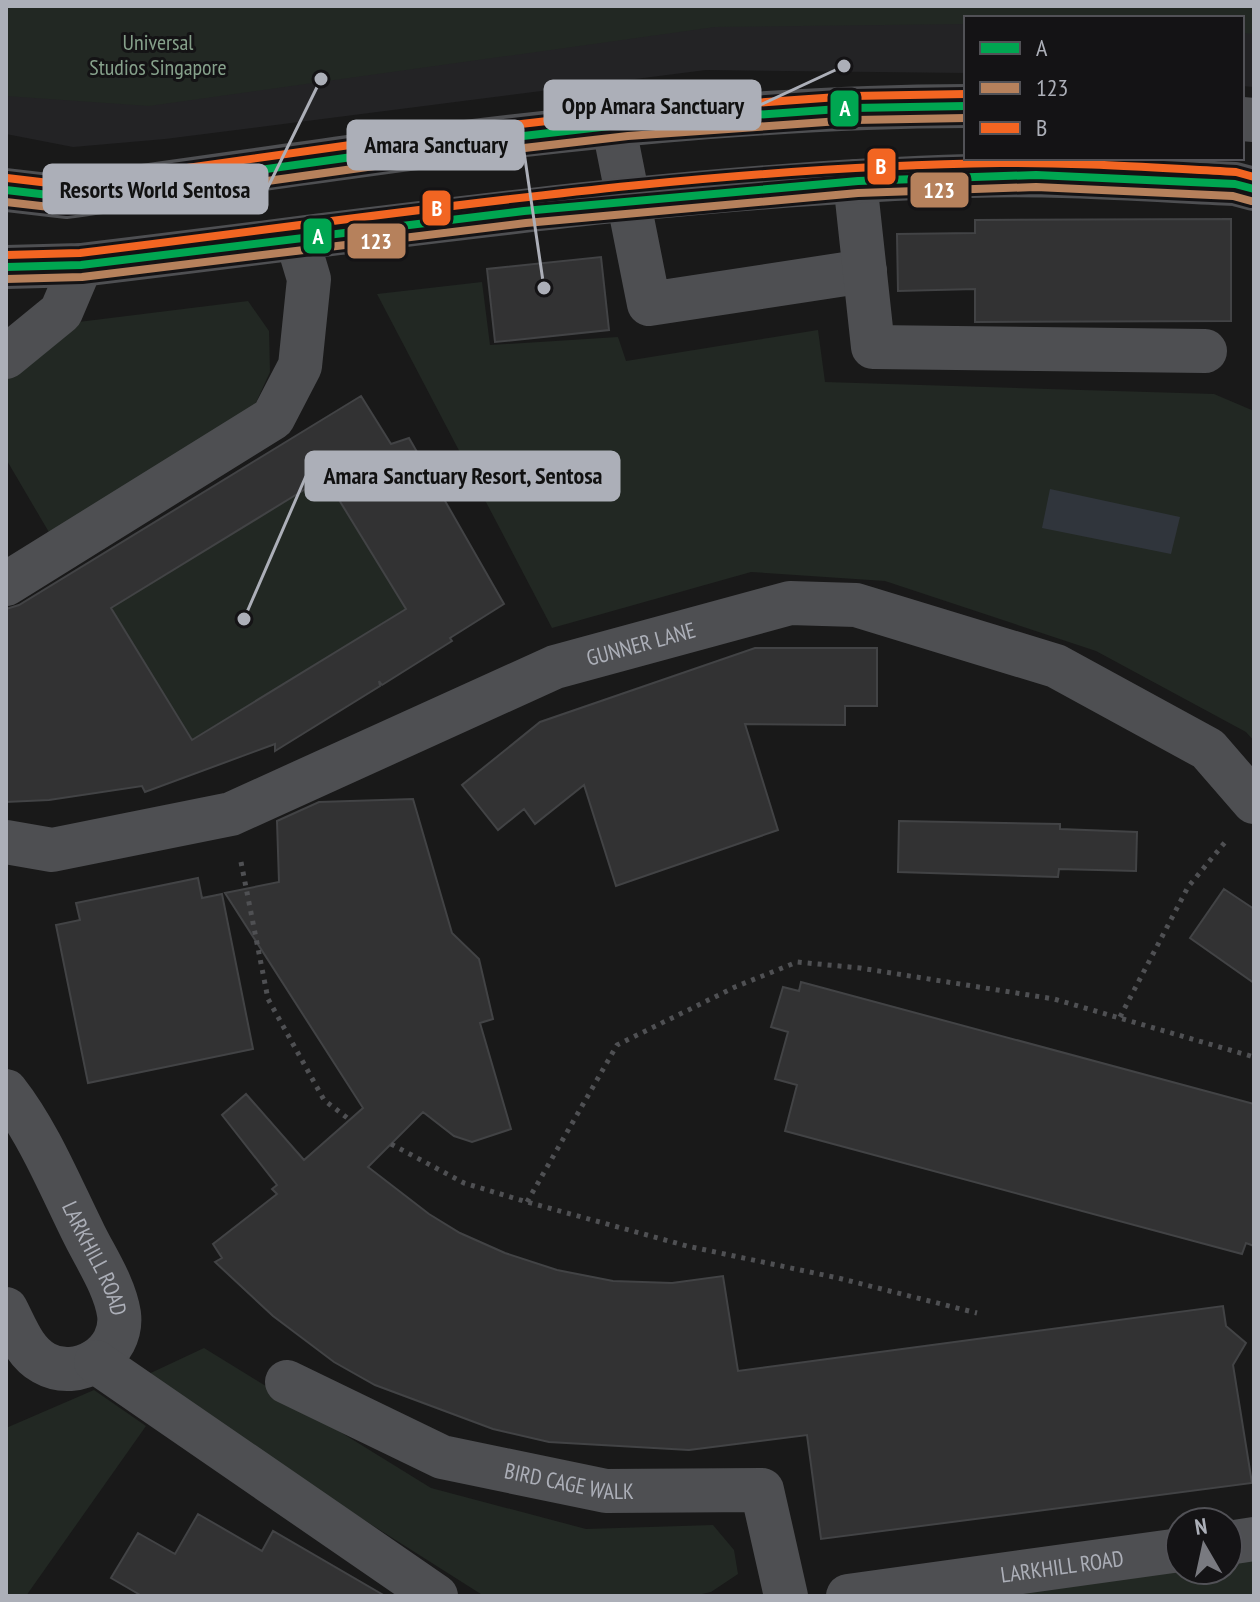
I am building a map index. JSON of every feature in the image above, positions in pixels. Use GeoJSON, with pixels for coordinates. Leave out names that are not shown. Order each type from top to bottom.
{"type":"FeatureCollection","features":[{"type":"Feature","properties":{"kind":"street"},"geometry":{"type":"LineString","coordinates":[[6,190],[66,197],[465,143],[821,111],[964,106]]}},
{"type":"Feature","properties":{"kind":"street"},"geometry":{"type":"LineString","coordinates":[[614,128],[649,304],[865,271]]}},
{"type":"Feature","properties":{"kind":"street"},"geometry":{"type":"LineString","coordinates":[[6,267],[81,265],[627,201],[855,181],[973,176],[1104,178],[1235,184],[1254,189]]}},
{"type":"Feature","properties":{"kind":"street"},"geometry":{"type":"LineString","coordinates":[[855,181],[873,347],[1205,351]]}},
{"type":"Feature","properties":{"kind":"street"},"geometry":{"type":"LineString","coordinates":[[6,584],[273,418],[300,366],[309,279],[297,239]]}},
{"type":"Feature","properties":{"kind":"street"},"geometry":{"type":"LineString","coordinates":[[6,357],[61,312],[81,265]]}},
{"type":"Feature","properties":{"kind":"street","name":"GUNNER LANE"},"geometry":{"type":"LineString","coordinates":[[6,842],[52,850],[231,814],[555,667],[790,603],[856,605],[1056,666],[1208,749],[1245,816]]}},
{"type":"Feature","properties":{"kind":"street","name":"LARKHILL ROAD"},"geometry":{"type":"LineString","coordinates":[[6,1091],[47,1160],[115,1300],[119,1317],[117,1334],[96,1362]]}},
{"type":"Feature","properties":{"kind":"street"},"geometry":{"type":"LineString","coordinates":[[6,1309],[31,1354],[45,1364],[79,1369],[96,1362],[426,1590]]}},
{"type":"Feature","properties":{"kind":"street","name":"BIRD CAGE WALK"},"geometry":{"type":"LineString","coordinates":[[287,1382],[442,1457],[606,1491],[762,1490],[786,1596]]}},
{"type":"Feature","properties":{"kind":"street","name":"LARKHILL ROAD"},"geometry":{"type":"LineString","coordinates":[[848,1596],[1164,1552]]}},
{"type":"Feature","properties":{"kind":"path"},"geometry":{"type":"LineString","coordinates":[[231,814],[268,999],[324,1100],[350,1120]]}},
{"type":"Feature","properties":{"kind":"path"},"geometry":{"type":"LineString","coordinates":[[1120,1017],[1188,887],[1245,816]]}},
{"type":"Feature","properties":{"kind":"path"},"geometry":{"type":"LineString","coordinates":[[527,1202],[617,1045],[735,987],[797,962],[860,968],[1054,999],[1254,1057]]}},
{"type":"Feature","properties":{"kind":"path"},"geometry":{"type":"LineString","coordinates":[[391,1144],[464,1183],[527,1202],[687,1246],[838,1278],[977,1313]]}},
{"type":"Feature","properties":{"kind":"shaded area"},"geometry":{"type":"Polygon","coordinates":[[[6,6],[1254,6],[1254,87],[1244,86],[1244,16],[964,16],[964,73],[706,70],[165,139],[73,147],[6,134],[6,6]]]}},
{"type":"Feature","properties":{"kind":"shaded area"},"geometry":{"type":"Polygon","coordinates":[[[1050,489],[1180,517],[1171,554],[1042,528],[1050,489]]]}},
{"type":"Feature","properties":{"kind":"green space","name":"Universal Studios Singapore"},"geometry":{"type":"Polygon","coordinates":[[[6,6],[1254,6],[1254,34],[1244,33],[1244,16],[964,16],[964,24],[715,27],[149,106],[6,96],[6,6]]]}},
{"type":"Feature","properties":{"kind":"green space"},"geometry":{"type":"Polygon","coordinates":[[[482,282],[490,345],[618,337],[626,361],[818,330],[825,382],[1214,394],[1254,411],[1254,741],[1246,732],[1096,651],[885,581],[751,572],[552,628],[377,294],[482,282]]]}},
{"type":"Feature","properties":{"kind":"green space"},"geometry":{"type":"Polygon","coordinates":[[[248,301],[269,331],[270,372],[253,409],[50,534],[6,459],[6,364],[38,327],[248,301]]]}},
{"type":"Feature","properties":{"kind":"green space"},"geometry":{"type":"Polygon","coordinates":[[[325,477],[406,609],[192,740],[111,608],[325,477]]]}},
{"type":"Feature","properties":{"kind":"green space"},"geometry":{"type":"Polygon","coordinates":[[[204,1348],[431,1488],[586,1529],[713,1525],[734,1550],[738,1574],[711,1592],[693,1596],[484,1596],[140,1378],[204,1348]]]}},
{"type":"Feature","properties":{"kind":"green space"},"geometry":{"type":"Polygon","coordinates":[[[94,1390],[146,1426],[26,1596],[6,1596],[6,1428],[94,1390]]]}},
{"type":"Feature","properties":{"kind":"green space"},"geometry":{"type":"Polygon","coordinates":[[[1254,1554],[1254,1596],[986,1596],[1164,1572],[1164,1586],[1244,1586],[1244,1556],[1254,1554]]]}},
{"type":"Feature","properties":{"kind":"building"},"geometry":{"type":"Polygon","coordinates":[[[1231,219],[1231,321],[975,322],[975,289],[898,291],[897,234],[975,233],[975,220],[1231,219]]]}},
{"type":"Feature","properties":{"kind":"building"},"geometry":{"type":"Polygon","coordinates":[[[601,257],[609,330],[495,342],[487,269],[601,257]]]}},
{"type":"Feature","properties":{"kind":"building"},"geometry":{"type":"Polygon","coordinates":[[[361,396],[391,444],[409,438],[504,604],[450,638],[452,641],[382,685],[379,681],[380,686],[275,751],[275,744],[145,792],[142,786],[49,800],[6,802],[6,609],[19,605],[361,396]],[[325,477],[111,608],[192,740],[406,609],[325,477]]]}},
{"type":"Feature","properties":{"kind":"building"},"geometry":{"type":"Polygon","coordinates":[[[755,648],[877,648],[877,706],[845,706],[845,725],[745,724],[778,830],[616,886],[584,785],[535,824],[524,809],[498,830],[462,785],[540,722],[755,648]]]}},
{"type":"Feature","properties":{"kind":"building"},"geometry":{"type":"Polygon","coordinates":[[[413,799],[452,933],[479,959],[493,1019],[480,1023],[511,1129],[472,1142],[454,1136],[423,1112],[368,1167],[429,1214],[460,1233],[505,1253],[557,1270],[613,1281],[672,1283],[723,1276],[738,1371],[1223,1306],[1226,1326],[1246,1343],[1233,1365],[1252,1483],[821,1539],[807,1435],[689,1450],[549,1442],[493,1429],[375,1385],[334,1362],[273,1316],[215,1262],[222,1258],[213,1244],[277,1194],[272,1189],[277,1185],[222,1115],[246,1094],[304,1160],[363,1108],[225,893],[279,882],[277,821],[319,802],[413,799]]]}},
{"type":"Feature","properties":{"kind":"building"},"geometry":{"type":"Polygon","coordinates":[[[899,821],[1060,824],[1060,829],[1137,832],[1136,871],[1059,869],[1058,877],[898,872],[899,821]]]}},
{"type":"Feature","properties":{"kind":"building"},"geometry":{"type":"Polygon","coordinates":[[[198,878],[202,898],[222,894],[253,1049],[88,1083],[56,925],[80,920],[76,903],[198,878]]]}},
{"type":"Feature","properties":{"kind":"building"},"geometry":{"type":"Polygon","coordinates":[[[1224,889],[1254,909],[1254,983],[1190,938],[1224,889]]]}},
{"type":"Feature","properties":{"kind":"building"},"geometry":{"type":"Polygon","coordinates":[[[801,982],[1254,1104],[1254,1246],[1246,1243],[1242,1254],[785,1131],[797,1085],[775,1079],[788,1032],[771,1027],[783,987],[799,991],[801,982]]]}},
{"type":"Feature","properties":{"kind":"building"},"geometry":{"type":"Polygon","coordinates":[[[198,1514],[262,1551],[273,1531],[385,1596],[142,1596],[111,1578],[138,1533],[175,1554],[198,1514]]]}},
{"type":"Feature","properties":{"kind":"transit line","name":"B"},"geometry":{"type":"LineString","coordinates":[[7,178],[66,185],[400,138],[626,112],[852,96],[964,94]]}},
{"type":"Feature","properties":{"kind":"transit line","name":"A"},"geometry":{"type":"LineString","coordinates":[[6,190],[66,197],[402,150],[627,124],[853,108],[964,106]]}},
{"type":"Feature","properties":{"kind":"transit line","name":"123"},"geometry":{"type":"LineString","coordinates":[[6,202],[67,209],[403,162],[628,136],[854,120],[964,118]]}},
{"type":"Feature","properties":{"kind":"transit line","name":"B"},"geometry":{"type":"LineString","coordinates":[[6,255],[80,253],[654,183],[885,166],[1030,163],[1236,172],[1254,177]]}},
{"type":"Feature","properties":{"kind":"transit line","name":"A"},"geometry":{"type":"LineString","coordinates":[[6,267],[81,265],[524,211],[858,181],[1036,175],[1235,184],[1254,189]]}},
{"type":"Feature","properties":{"kind":"transit line","name":"123"},"geometry":{"type":"LineString","coordinates":[[6,279],[82,277],[526,223],[858,193],[1036,187],[1233,196],[1251,201]]}},
{"type":"Feature","properties":{"kind":"place","name":"Opp Amara Sanctuary"},"geometry":{"type":"Point","coordinates":[844,66]}},
{"type":"Feature","properties":{"kind":"place","name":"Resorts World Sentosa"},"geometry":{"type":"Point","coordinates":[321,79]}},
{"type":"Feature","properties":{"kind":"place","name":"Amara Sanctuary"},"geometry":{"type":"Point","coordinates":[544,288]}},
{"type":"Feature","properties":{"kind":"place","name":"Amara Sanctuary Resort, Sentosa"},"geometry":{"type":"Point","coordinates":[244,619]}}]}
